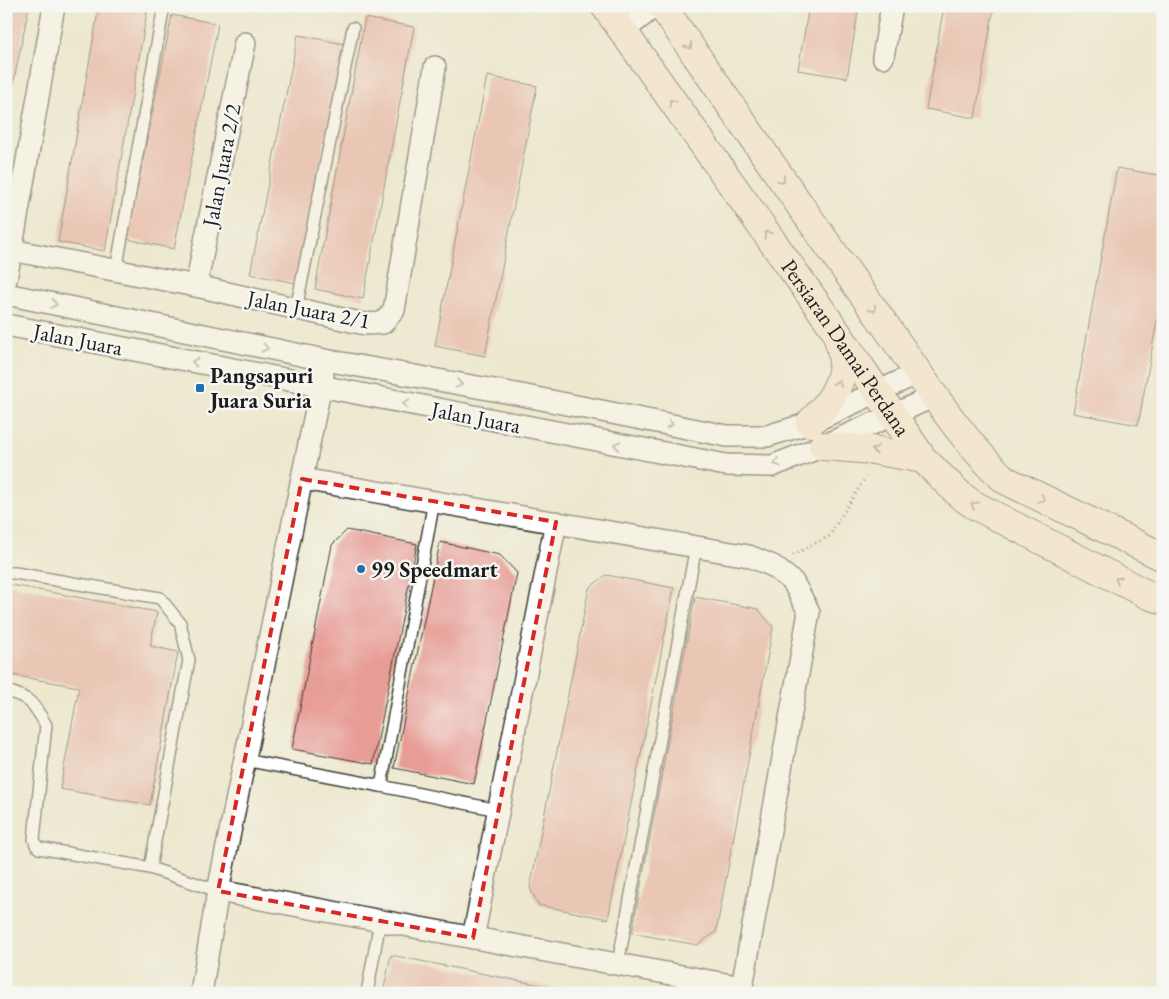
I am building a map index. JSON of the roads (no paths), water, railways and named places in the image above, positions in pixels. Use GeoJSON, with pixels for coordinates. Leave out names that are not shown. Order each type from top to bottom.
{"type":"FeatureCollection","features":[{"type":"Feature","properties":{"kind":"main road","name":"Persiaran Damai Perdana"},"geometry":{"type":"LineString","coordinates":[[605,6],[836,331],[923,459],[961,496],[974,505],[1148,595],[1163,600]]}},
{"type":"Feature","properties":{"kind":"main road","name":"Persiaran Damai Perdana"},"geometry":{"type":"LineString","coordinates":[[662,6],[918,373],[987,463],[1005,480],[1163,557]]}},
{"type":"Feature","properties":{"kind":"main road"},"geometry":{"type":"LineString","coordinates":[[810,422],[828,405],[840,381],[843,361],[836,331]]}},
{"type":"Feature","properties":{"kind":"main road"},"geometry":{"type":"LineString","coordinates":[[823,446],[873,450],[923,459]]}},
{"type":"Feature","properties":{"kind":"street"},"geometry":{"type":"LineString","coordinates":[[6,280],[9,249],[54,6]]}},
{"type":"Feature","properties":{"kind":"street"},"geometry":{"type":"LineString","coordinates":[[622,32],[655,6]]}},
{"type":"Feature","properties":{"kind":"street"},"geometry":{"type":"LineString","coordinates":[[883,57],[892,6]]}},
{"type":"Feature","properties":{"kind":"street","name":"Jalan Juara 2/2"},"geometry":{"type":"LineString","coordinates":[[196,286],[245,43]]}},
{"type":"Feature","properties":{"kind":"street","name":"Jalan Juara 2/1"},"geometry":{"type":"LineString","coordinates":[[9,249],[196,286],[365,324],[383,323],[394,310],[435,67]]}},
{"type":"Feature","properties":{"kind":"street","name":"Jalan Juara"},"geometry":{"type":"LineString","coordinates":[[6,294],[325,360],[526,396],[727,436],[768,436],[810,422],[918,373]]}},
{"type":"Feature","properties":{"kind":"street","name":"Jalan Juara"},"geometry":{"type":"LineString","coordinates":[[6,325],[726,466],[772,466],[823,446],[935,396]]}},
{"type":"Feature","properties":{"kind":"street"},"geometry":{"type":"LineString","coordinates":[[202,993],[218,891],[325,360]]}},
{"type":"Feature","properties":{"kind":"street"},"geometry":{"type":"LineString","coordinates":[[218,891],[618,964],[742,990],[809,612],[793,582],[773,566],[749,556],[302,479]]}},
{"type":"Feature","properties":{"kind":"street"},"geometry":{"type":"LineString","coordinates":[[473,938],[556,522]]}},
{"type":"Feature","properties":{"kind":"lane"},"geometry":{"type":"LineString","coordinates":[[116,270],[164,6]]}},
{"type":"Feature","properties":{"kind":"lane"},"geometry":{"type":"LineString","coordinates":[[296,309],[353,28]]}},
{"type":"Feature","properties":{"kind":"lane"},"geometry":{"type":"LineString","coordinates":[[381,786],[434,502]]}},
{"type":"Feature","properties":{"kind":"lane"},"geometry":{"type":"LineString","coordinates":[[618,964],[696,546]]}},
{"type":"Feature","properties":{"kind":"lane"},"geometry":{"type":"LineString","coordinates":[[6,573],[160,598],[180,623],[189,660],[150,868]]}},
{"type":"Feature","properties":{"kind":"lane"},"geometry":{"type":"LineString","coordinates":[[6,691],[29,699],[46,725],[34,839],[39,848],[150,868],[218,891]]}},
{"type":"Feature","properties":{"kind":"lane"},"geometry":{"type":"LineString","coordinates":[[245,760],[498,810]]}},
{"type":"Feature","properties":{"kind":"lane"},"geometry":{"type":"LineString","coordinates":[[367,993],[380,921]]}},
{"type":"Feature","properties":{"kind":"place","name":"Pangsapuri Juara Suria"},"geometry":{"type":"Point","coordinates":[200,388]}},
{"type":"Feature","properties":{"kind":"place","name":"99 Speedmart"},"geometry":{"type":"Point","coordinates":[361,569]}}]}
